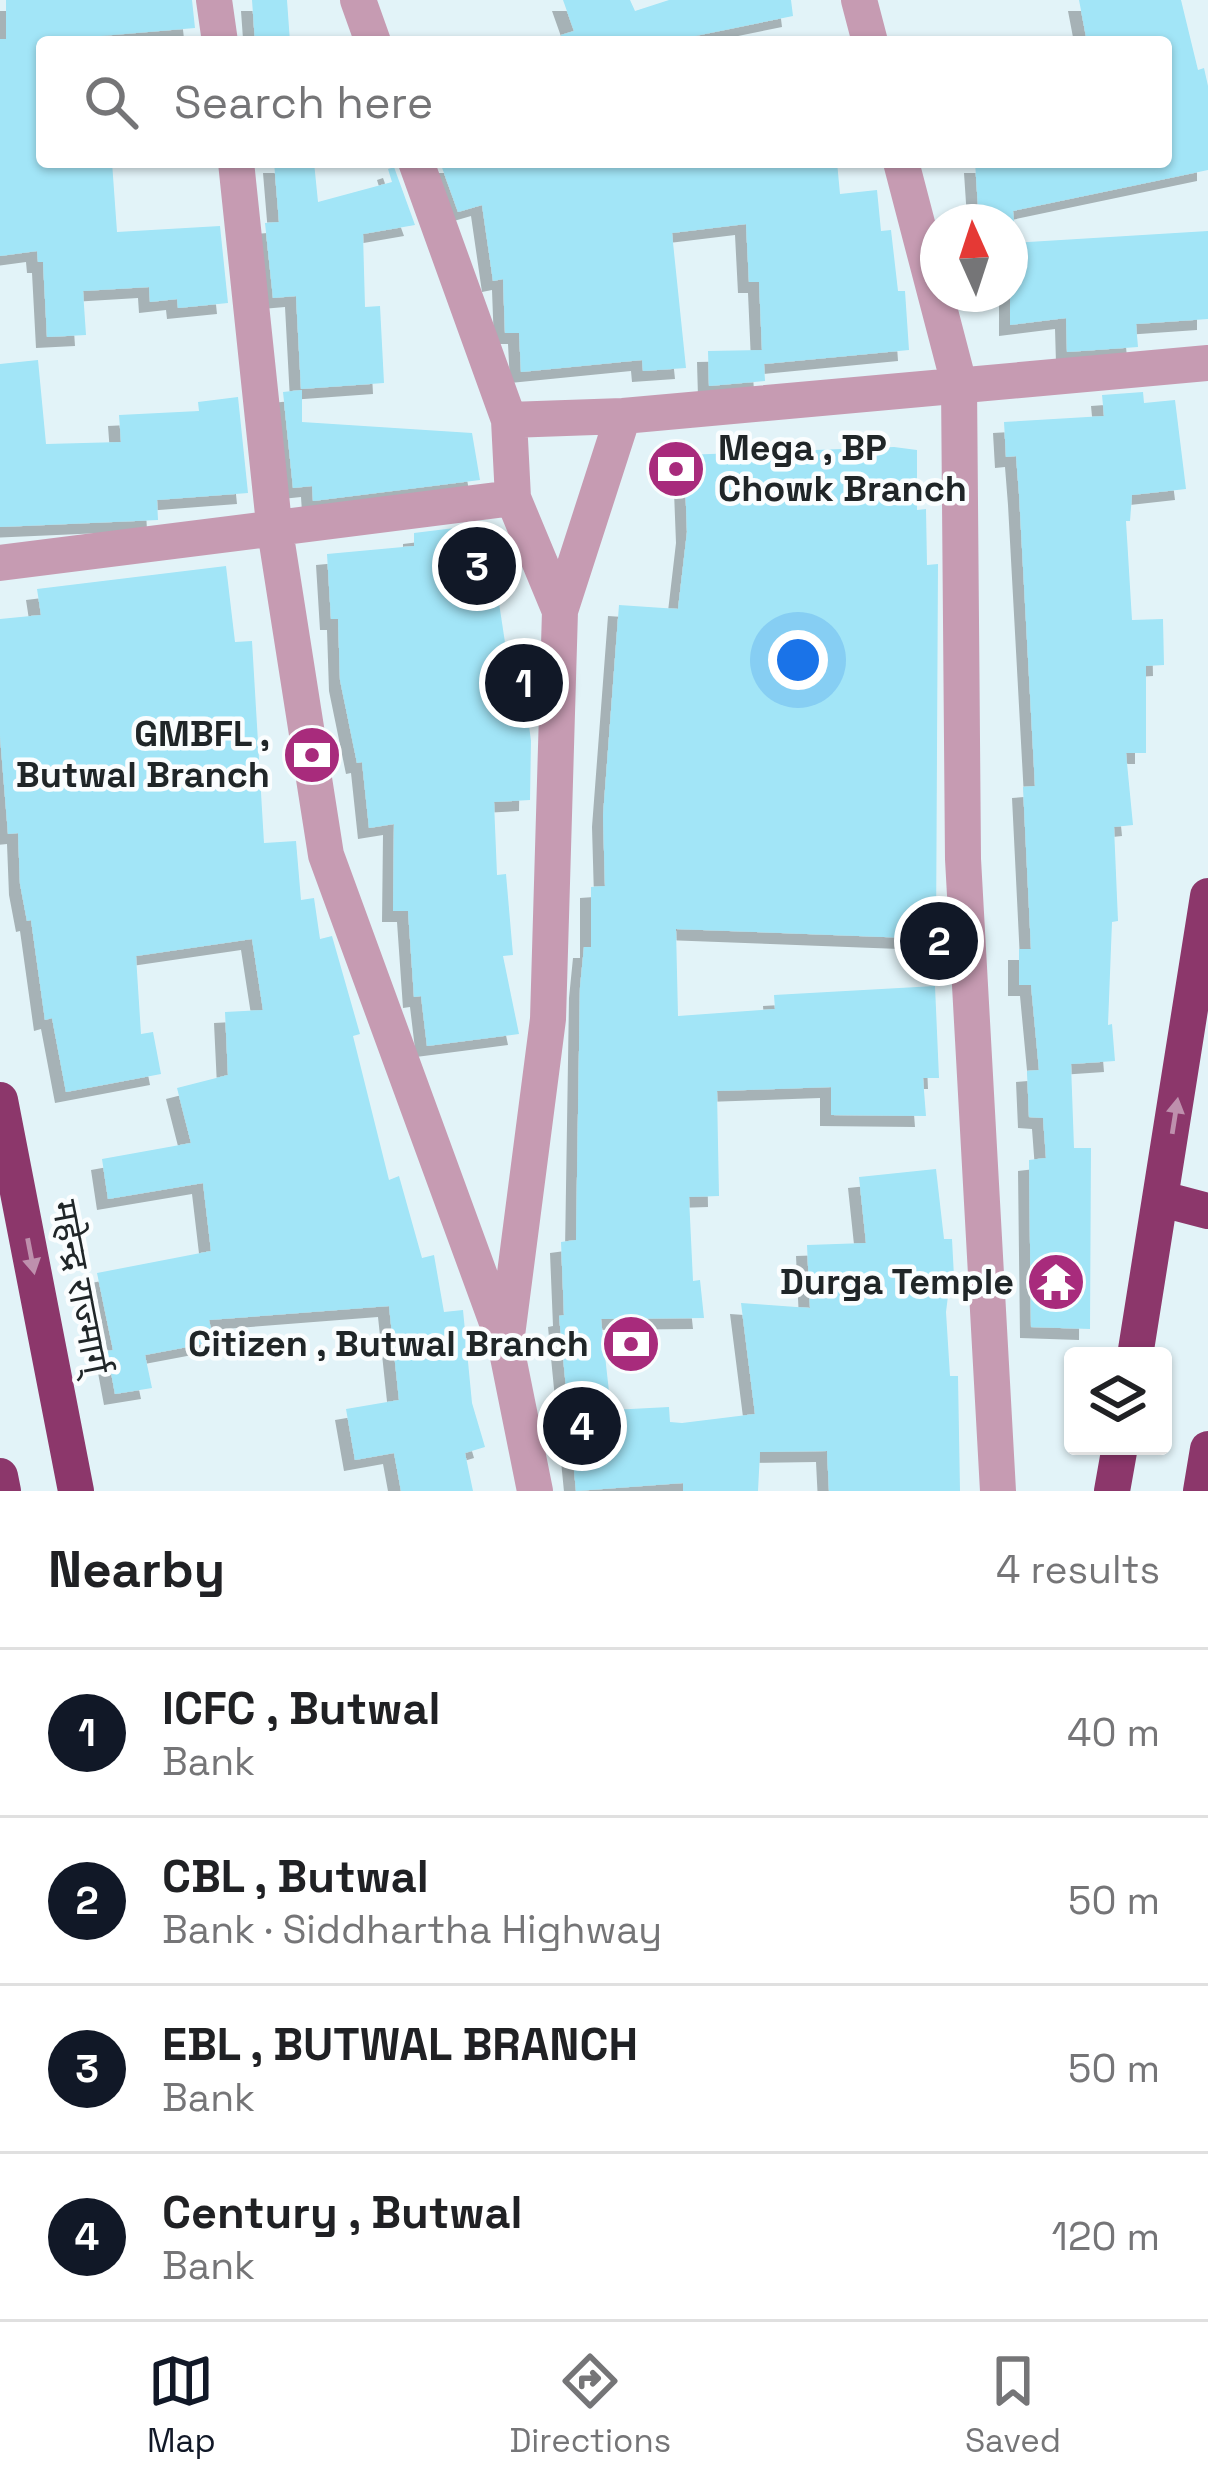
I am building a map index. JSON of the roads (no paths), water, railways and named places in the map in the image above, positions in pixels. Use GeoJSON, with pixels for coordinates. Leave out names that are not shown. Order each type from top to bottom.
{"type":"FeatureCollection","features":[{"type":"Feature","properties":{"kind":"highway"},"geometry":{"type":"LineString","coordinates":[[1137,1347],[1208,896]]}},
{"type":"Feature","properties":{"kind":"highway","name":"महेन्द्र राज्मार्ग्"},"geometry":{"type":"LineString","coordinates":[[0,1100],[76,1491]]}},
{"type":"Feature","properties":{"kind":"highway"},"geometry":{"type":"LineString","coordinates":[[1162,1199],[1208,1211]]}},
{"type":"Feature","properties":{"kind":"highway"},"geometry":{"type":"LineString","coordinates":[[1201,1491],[1208,1449]]}},
{"type":"Feature","properties":{"kind":"highway"},"geometry":{"type":"LineString","coordinates":[[1112,1491],[1118,1455]]}},
{"type":"Feature","properties":{"kind":"highway"},"geometry":{"type":"LineString","coordinates":[[0,1476],[3,1491]]}},
{"type":"Feature","properties":{"kind":"street"},"geometry":{"type":"LineString","coordinates":[[214,0],[219,36]]}},
{"type":"Feature","properties":{"kind":"street"},"geometry":{"type":"LineString","coordinates":[[358,0],[371,36]]}},
{"type":"Feature","properties":{"kind":"street"},"geometry":{"type":"LineString","coordinates":[[859,0],[868,36]]}},
{"type":"Feature","properties":{"kind":"street"},"geometry":{"type":"LineString","coordinates":[[237,168],[274,524],[326,855],[506,1347],[535,1491]]}},
{"type":"Feature","properties":{"kind":"street"},"geometry":{"type":"LineString","coordinates":[[418,168],[509,420],[513,498],[560,611]]}},
{"type":"Feature","properties":{"kind":"street"},"geometry":{"type":"LineString","coordinates":[[903,168],[959,384],[963,860],[998,1491]]}},
{"type":"Feature","properties":{"kind":"street"},"geometry":{"type":"LineString","coordinates":[[509,420],[623,416],[1208,363]]}},
{"type":"Feature","properties":{"kind":"street"},"geometry":{"type":"LineString","coordinates":[[506,1347],[548,1019],[560,611],[623,416]]}},
{"type":"Feature","properties":{"kind":"street"},"geometry":{"type":"LineString","coordinates":[[0,563],[274,524],[513,498]]}},
{"type":"Feature","properties":{"kind":"place","name":"Mega , BP Chowk Branch"},"geometry":{"type":"Point","coordinates":[676,469]}},
{"type":"Feature","properties":{"kind":"place","name":"EBL , BUTWAL BRANCH"},"geometry":{"type":"Point","coordinates":[477,566]}},
{"type":"Feature","properties":{"kind":"place","name":"ICFC , Butwal"},"geometry":{"type":"Point","coordinates":[524,683]}},
{"type":"Feature","properties":{"kind":"place","name":"GMBFL , Butwal Branch"},"geometry":{"type":"Point","coordinates":[312,755]}},
{"type":"Feature","properties":{"kind":"place","name":"CBL , Butwal"},"geometry":{"type":"Point","coordinates":[939,941]}},
{"type":"Feature","properties":{"kind":"place","name":"Durga Temple"},"geometry":{"type":"Point","coordinates":[1056,1282]}},
{"type":"Feature","properties":{"kind":"place","name":"Citizen , Butwal Branch"},"geometry":{"type":"Point","coordinates":[631,1344]}},
{"type":"Feature","properties":{"kind":"place","name":"Century , Butwal"},"geometry":{"type":"Point","coordinates":[582,1426]}}]}
